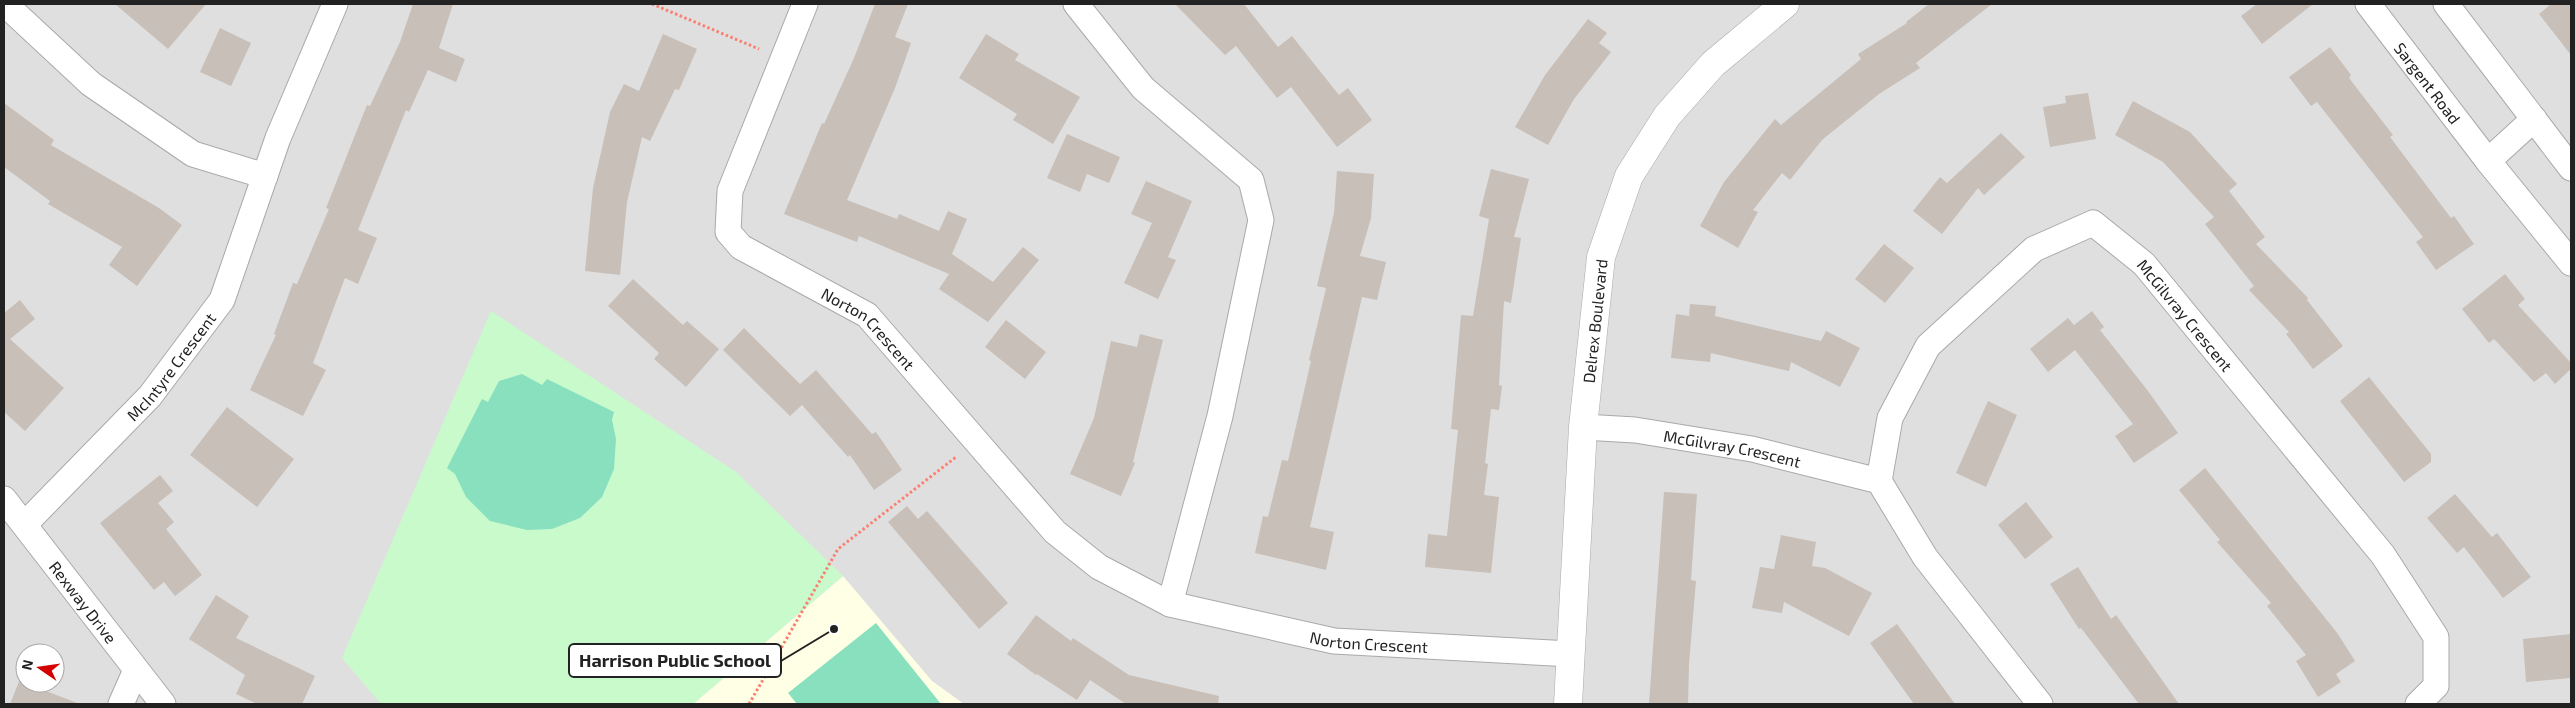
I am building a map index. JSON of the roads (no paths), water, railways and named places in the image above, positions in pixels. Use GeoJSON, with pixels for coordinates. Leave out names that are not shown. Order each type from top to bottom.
{"type":"FeatureCollection","features":[{"type":"Feature","properties":{"kind":"street"},"geometry":{"type":"LineString","coordinates":[[5,4],[92,84],[193,154],[265,176]]}},
{"type":"Feature","properties":{"kind":"street","name":"McIntyre Crescent"},"geometry":{"type":"LineString","coordinates":[[25,524],[150,396],[222,300],[278,138],[335,4]]}},
{"type":"Feature","properties":{"kind":"street","name":"Norton Crescent"},"geometry":{"type":"LineString","coordinates":[[805,4],[730,191],[728,232],[741,247],[867,315],[1055,532],[1099,567],[1170,604],[1334,641],[1571,654]]}},
{"type":"Feature","properties":{"kind":"street"},"geometry":{"type":"LineString","coordinates":[[1076,4],[1143,88],[1251,180],[1261,220],[1220,416],[1170,604]]}},
{"type":"Feature","properties":{"kind":"street","name":"Delrex Boulevard"},"geometry":{"type":"LineString","coordinates":[[1568,704],[1583,427],[1601,257],[1629,176],[1666,116],[1713,64],[1785,4]]}},
{"type":"Feature","properties":{"kind":"street","name":"Sargent Road"},"geometry":{"type":"LineString","coordinates":[[2368,4],[2488,161],[2571,263]]}},
{"type":"Feature","properties":{"kind":"street"},"geometry":{"type":"LineString","coordinates":[[2446,4],[2571,168]]}},
{"type":"Feature","properties":{"kind":"street"},"geometry":{"type":"LineString","coordinates":[[2488,161],[2534,119]]}},
{"type":"Feature","properties":{"kind":"street","name":"McGilvray Crescent"},"geometry":{"type":"LineString","coordinates":[[1583,427],[1635,430],[1752,449],[1879,481],[1890,418],[1928,346],[2034,249],[2093,223],[2144,264],[2383,555],[2436,637],[2436,686],[2418,704]]}},
{"type":"Feature","properties":{"kind":"street"},"geometry":{"type":"LineString","coordinates":[[1879,481],[1926,557],[2040,704]]}},
{"type":"Feature","properties":{"kind":"street","name":"Rexway Drive"},"geometry":{"type":"LineString","coordinates":[[4,499],[162,704]]}},
{"type":"Feature","properties":{"kind":"street"},"geometry":{"type":"LineString","coordinates":[[121,704],[136,670]]}},
{"type":"Feature","properties":{"kind":"place","name":"Harrison Public School"},"geometry":{"type":"Point","coordinates":[834,629]}}]}
